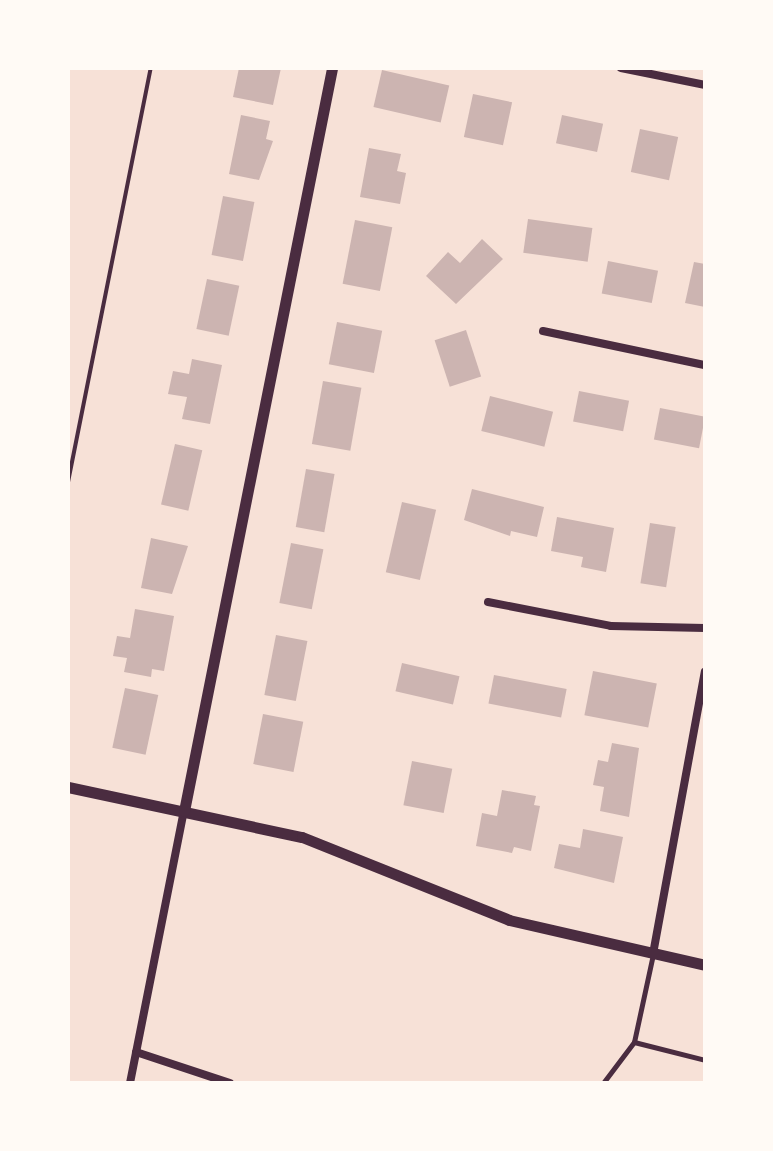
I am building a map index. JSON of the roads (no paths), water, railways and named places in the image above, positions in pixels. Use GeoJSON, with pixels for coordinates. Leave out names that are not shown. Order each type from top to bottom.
{"type":"FeatureCollection","features":[{"type":"Feature","properties":{"kind":"street"},"geometry":{"type":"LineString","coordinates":[[130,1083],[332,68]]}},
{"type":"Feature","properties":{"kind":"street"},"geometry":{"type":"LineString","coordinates":[[621,68],[705,85]]}},
{"type":"Feature","properties":{"kind":"street"},"geometry":{"type":"LineString","coordinates":[[543,331],[705,365]]}},
{"type":"Feature","properties":{"kind":"street"},"geometry":{"type":"LineString","coordinates":[[488,602],[611,626],[705,628]]}},
{"type":"Feature","properties":{"kind":"street"},"geometry":{"type":"LineString","coordinates":[[653,954],[705,672]]}},
{"type":"Feature","properties":{"kind":"street"},"geometry":{"type":"LineString","coordinates":[[68,787],[302,837],[509,920],[705,965]]}},
{"type":"Feature","properties":{"kind":"street"},"geometry":{"type":"LineString","coordinates":[[136,1052],[230,1083]]}},
{"type":"Feature","properties":{"kind":"lane"},"geometry":{"type":"LineString","coordinates":[[603,1083],[634,1042],[653,954]]}},
{"type":"Feature","properties":{"kind":"lane"},"geometry":{"type":"LineString","coordinates":[[634,1042],[705,1060]]}}]}
